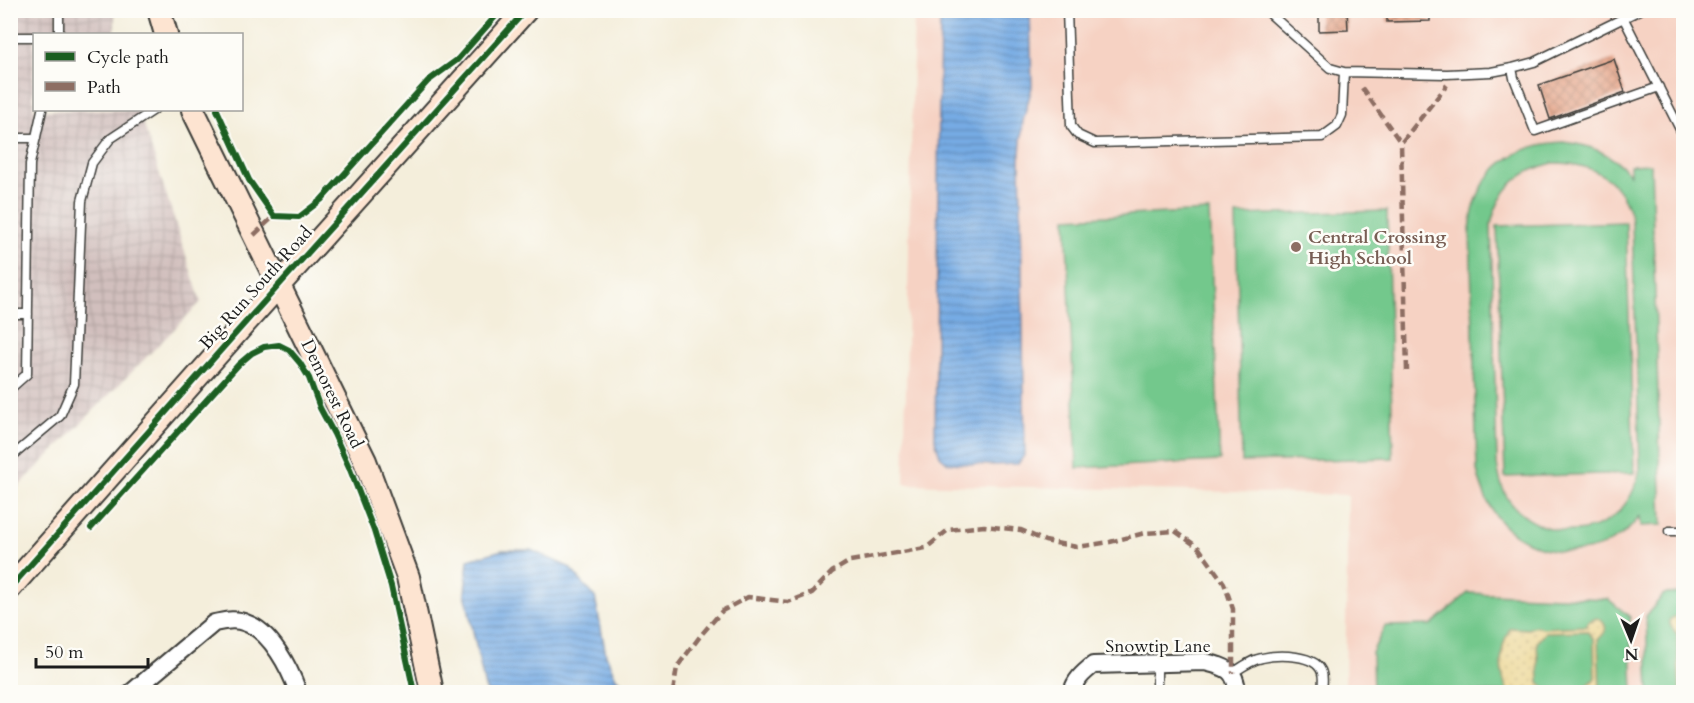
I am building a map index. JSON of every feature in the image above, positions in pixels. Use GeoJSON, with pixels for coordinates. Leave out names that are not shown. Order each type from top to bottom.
{"type":"FeatureCollection","features":[{"type":"Feature","properties":{"kind":"street"},"geometry":{"type":"LineString","coordinates":[[159,10],[166,33]]}},
{"type":"Feature","properties":{"kind":"street","name":"Big Run South Road"},"geometry":{"type":"LineString","coordinates":[[10,588],[526,10]]}},
{"type":"Feature","properties":{"kind":"street","name":"Demorest Road"},"geometry":{"type":"LineString","coordinates":[[193,111],[365,461],[408,577],[432,693]]}},
{"type":"Feature","properties":{"kind":"street"},"geometry":{"type":"LineString","coordinates":[[132,693],[214,623],[230,620],[247,623],[264,635],[293,676],[298,693]]}},
{"type":"Feature","properties":{"kind":"street","name":"Snowtip Lane"},"geometry":{"type":"LineString","coordinates":[[1072,691],[1081,675],[1093,665],[1205,662],[1221,666],[1233,674]]}},
{"type":"Feature","properties":{"kind":"street"},"geometry":{"type":"LineString","coordinates":[[1233,674],[1237,684],[1237,693]]}},
{"type":"Feature","properties":{"kind":"lane"},"geometry":{"type":"LineString","coordinates":[[58,33],[59,10]]}},
{"type":"Feature","properties":{"kind":"lane"},"geometry":{"type":"LineString","coordinates":[[1067,10],[1071,126],[1078,135],[1095,143],[1322,137],[1337,126],[1342,115],[1344,72]]}},
{"type":"Feature","properties":{"kind":"lane"},"geometry":{"type":"LineString","coordinates":[[1266,10],[1330,68],[1344,72],[1447,74],[1491,72],[1534,62],[1640,10]]}},
{"type":"Feature","properties":{"kind":"lane"},"geometry":{"type":"LineString","coordinates":[[1624,19],[1683,137]]}},
{"type":"Feature","properties":{"kind":"lane"},"geometry":{"type":"LineString","coordinates":[[10,37],[33,37]]}},
{"type":"Feature","properties":{"kind":"lane"},"geometry":{"type":"LineString","coordinates":[[1512,68],[1535,131],[1659,87]]}},
{"type":"Feature","properties":{"kind":"lane"},"geometry":{"type":"LineString","coordinates":[[10,389],[27,374],[30,164],[42,111]]}},
{"type":"Feature","properties":{"kind":"lane"},"geometry":{"type":"LineString","coordinates":[[10,458],[60,416],[74,384],[82,201],[92,163],[110,139],[152,111]]}},
{"type":"Feature","properties":{"kind":"lane"},"geometry":{"type":"LineString","coordinates":[[10,138],[36,138]]}},
{"type":"Feature","properties":{"kind":"lane"},"geometry":{"type":"LineString","coordinates":[[10,314],[28,314]]}},
{"type":"Feature","properties":{"kind":"lane"},"geometry":{"type":"LineString","coordinates":[[1670,531],[1683,531]]}},
{"type":"Feature","properties":{"kind":"lane"},"geometry":{"type":"LineString","coordinates":[[1233,674],[1247,663],[1263,657],[1303,658],[1317,664],[1322,673],[1322,693]]}},
{"type":"Feature","properties":{"kind":"lane"},"geometry":{"type":"LineString","coordinates":[[1157,663],[1157,693]]}},
{"type":"Feature","properties":{"kind":"shaded area"},"geometry":{"type":"Polygon","coordinates":[[[11,11],[115,11],[115,33],[33,33],[33,111],[139,111],[201,302],[11,494],[11,11]]]}},
{"type":"Feature","properties":{"kind":"shaded area","name":"Central Crossing High School"},"geometry":{"type":"Polygon","coordinates":[[[914,11],[1683,11],[1683,692],[1345,692],[1348,495],[904,484],[914,11]]]}},
{"type":"Feature","properties":{"kind":"green space"},"geometry":{"type":"Polygon","coordinates":[[[1563,142],[1592,148],[1608,155],[1630,174],[1630,165],[1651,164],[1662,525],[1641,526],[1640,516],[1626,532],[1605,544],[1589,550],[1572,552],[1537,546],[1508,529],[1489,505],[1477,470],[1470,230],[1473,211],[1479,193],[1498,166],[1526,149],[1563,142]],[[1553,163],[1520,177],[1499,201],[1491,224],[1497,464],[1501,482],[1508,499],[1529,519],[1557,530],[1572,531],[1601,524],[1614,516],[1631,494],[1640,468],[1632,222],[1622,195],[1614,185],[1593,170],[1553,163]]]}},
{"type":"Feature","properties":{"kind":"green space"},"geometry":{"type":"Polygon","coordinates":[[[1209,211],[1220,461],[1077,468],[1066,218],[1209,211]]]}},
{"type":"Feature","properties":{"kind":"green space"},"geometry":{"type":"Polygon","coordinates":[[[1387,211],[1393,458],[1242,462],[1236,215],[1387,211]]]}},
{"type":"Feature","properties":{"kind":"green space"},"geometry":{"type":"Polygon","coordinates":[[[1626,222],[1634,473],[1505,477],[1497,226],[1626,222]]]}},
{"type":"Feature","properties":{"kind":"green space"},"geometry":{"type":"Polygon","coordinates":[[[1468,593],[1608,599],[1630,617],[1633,692],[1373,692],[1372,653],[1385,626],[1431,625],[1468,593]]]}},
{"type":"Feature","properties":{"kind":"green space"},"geometry":{"type":"Polygon","coordinates":[[[1683,593],[1683,692],[1649,692],[1646,616],[1664,594],[1683,593]]]}},
{"type":"Feature","properties":{"kind":"sand"},"geometry":{"type":"Polygon","coordinates":[[[1678,615],[1683,618],[1683,692],[1680,692],[1677,634],[1670,623],[1671,619],[1678,615]]]}},
{"type":"Feature","properties":{"kind":"sand"},"geometry":{"type":"Polygon","coordinates":[[[1597,618],[1603,622],[1605,627],[1604,633],[1598,639],[1600,692],[1508,692],[1501,660],[1510,628],[1586,626],[1589,621],[1597,618]],[[1587,631],[1545,632],[1537,642],[1539,682],[1546,689],[1583,690],[1595,678],[1594,639],[1587,631]]]}},
{"type":"Feature","properties":{"kind":"water"},"geometry":{"type":"Polygon","coordinates":[[[940,11],[1030,11],[1032,87],[1023,121],[1020,153],[1025,454],[1018,464],[948,463],[940,456],[935,440],[940,11]]]}},
{"type":"Feature","properties":{"kind":"water"},"geometry":{"type":"Polygon","coordinates":[[[502,550],[531,550],[569,567],[595,597],[606,655],[616,678],[636,692],[488,692],[485,688],[465,593],[468,560],[502,550]]]}},
{"type":"Feature","properties":{"kind":"building"},"geometry":{"type":"Polygon","coordinates":[[[1319,10],[1347,10],[1348,30],[1319,31],[1319,10]]]}},
{"type":"Feature","properties":{"kind":"building"},"geometry":{"type":"Polygon","coordinates":[[[1387,10],[1430,10],[1430,21],[1387,22],[1387,10]]]}},
{"type":"Feature","properties":{"kind":"building"},"geometry":{"type":"Polygon","coordinates":[[[1614,59],[1625,92],[1550,119],[1539,85],[1614,59]]]}},
{"type":"Feature","properties":{"kind":"marked path"},"geometry":{"type":"LineString","coordinates":[[1407,371],[1401,143],[1447,85]]}},
{"type":"Feature","properties":{"kind":"marked path"},"geometry":{"type":"LineString","coordinates":[[1362,88],[1401,143]]}},
{"type":"Feature","properties":{"kind":"marked path"},"geometry":{"type":"LineString","coordinates":[[254,235],[274,216]]}},
{"type":"Feature","properties":{"kind":"marked path"},"geometry":{"type":"LineString","coordinates":[[673,692],[677,667],[701,635],[722,611],[748,597],[788,602],[812,593],[832,572],[850,561],[926,548],[948,530],[984,526],[1021,530],[1045,541],[1077,547],[1145,533],[1175,531],[1199,548],[1224,583],[1233,609],[1233,673]]}},
{"type":"Feature","properties":{"kind":"cycle path"},"geometry":{"type":"LineString","coordinates":[[217,111],[249,180],[274,216],[299,217],[321,200],[428,81],[457,60],[501,10]]}},
{"type":"Feature","properties":{"kind":"cycle path"},"geometry":{"type":"LineString","coordinates":[[10,588],[526,10]]}},
{"type":"Feature","properties":{"kind":"cycle path"},"geometry":{"type":"LineString","coordinates":[[91,528],[239,364],[264,347],[279,345],[289,350],[309,378],[320,408],[349,467],[374,531],[391,586],[414,692]]}},
{"type":"Feature","properties":{"kind":"place","name":"Central Crossing High School"},"geometry":{"type":"Point","coordinates":[1296,247]}}]}
